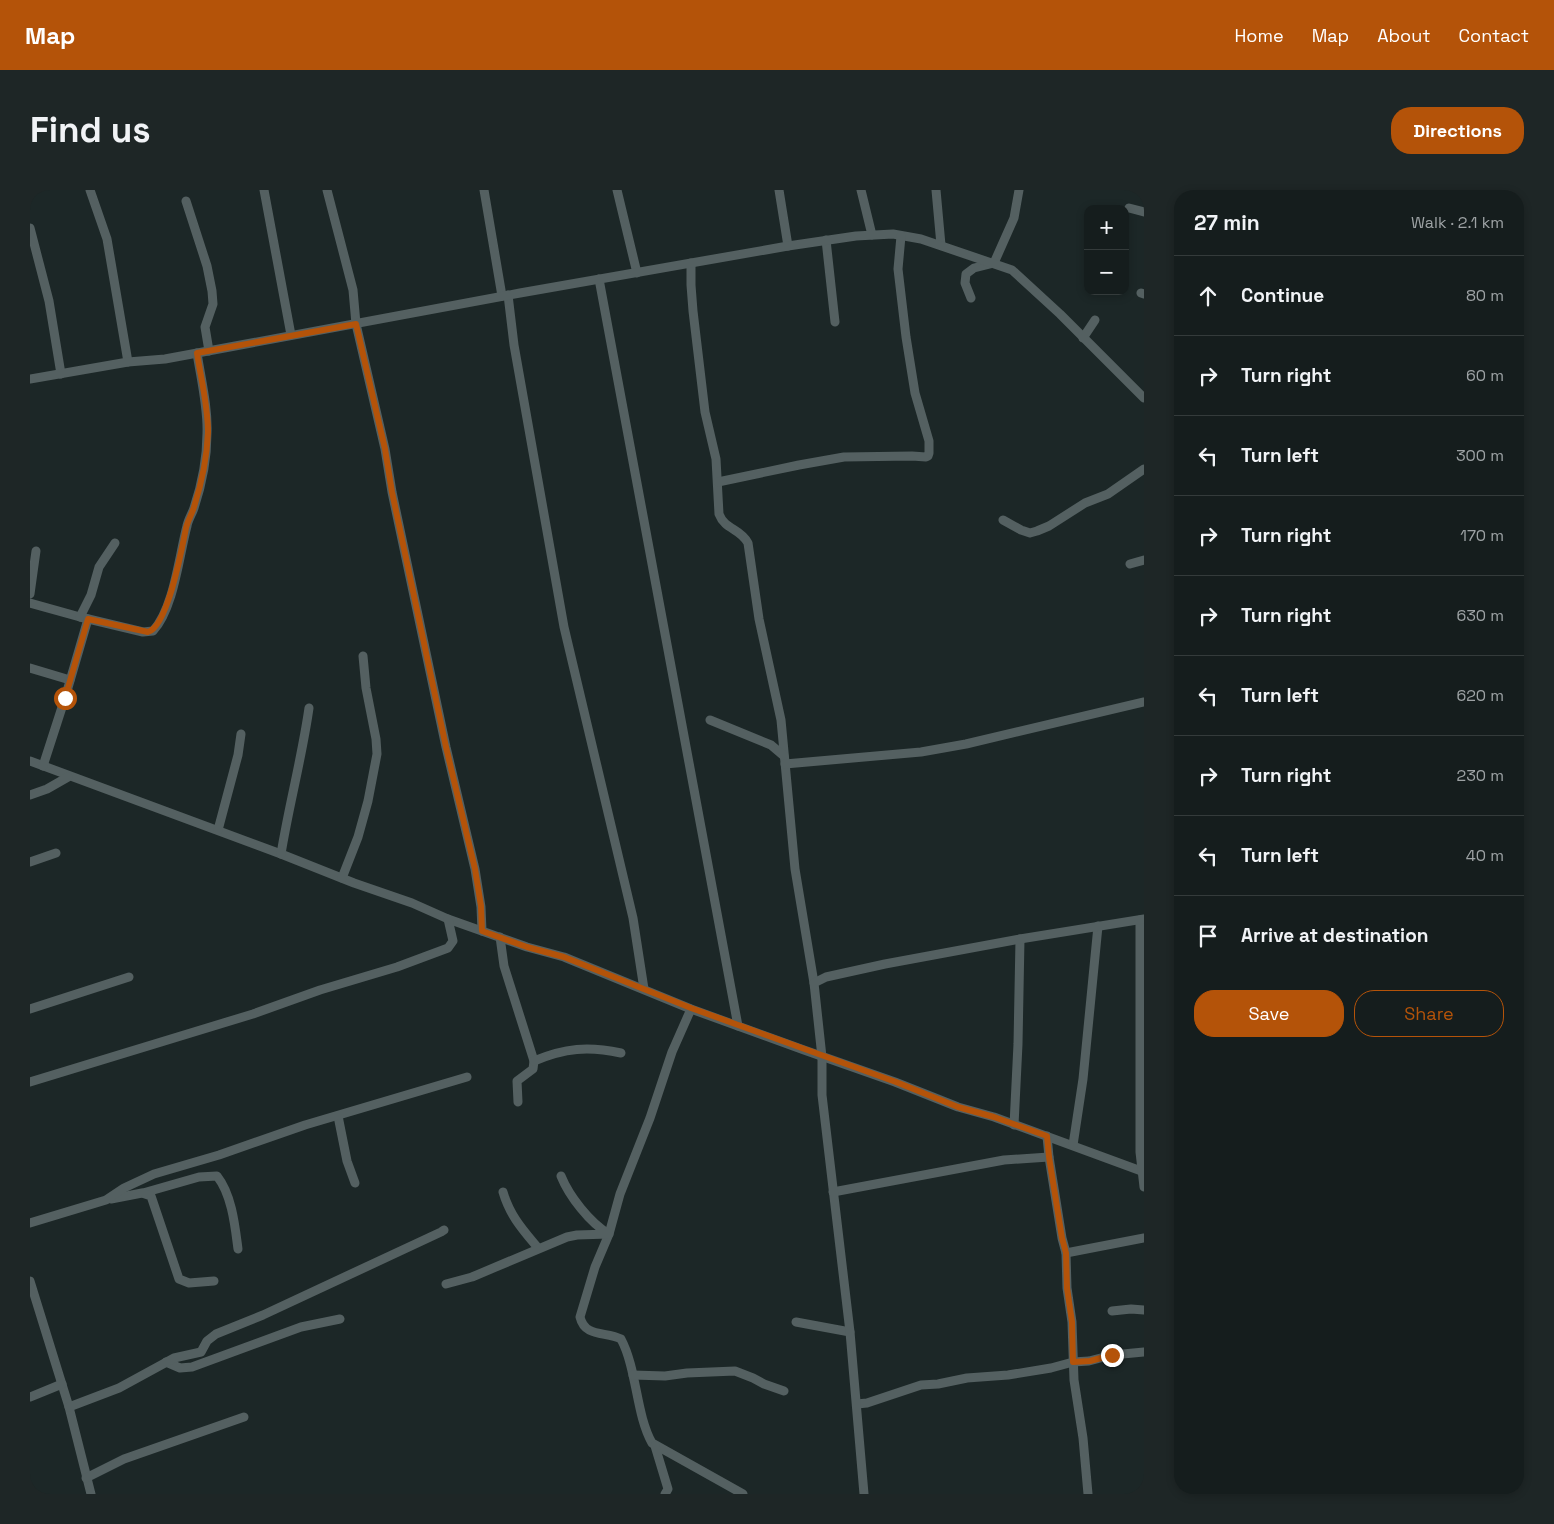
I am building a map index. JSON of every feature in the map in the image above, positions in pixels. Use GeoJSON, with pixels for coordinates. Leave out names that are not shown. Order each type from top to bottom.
{"type":"FeatureCollection","features":[{"type":"Feature","properties":{"kind":"street"},"geometry":{"type":"LineString","coordinates":[[90,190],[107,239],[128,362]]}},
{"type":"Feature","properties":{"kind":"street"},"geometry":{"type":"LineString","coordinates":[[264,190],[291,335]]}},
{"type":"Feature","properties":{"kind":"street"},"geometry":{"type":"LineString","coordinates":[[327,190],[353,290],[356,324],[385,449],[392,492],[446,747],[475,869],[481,906],[482,931]]}},
{"type":"Feature","properties":{"kind":"street"},"geometry":{"type":"LineString","coordinates":[[484,190],[514,345],[564,627],[633,918],[644,989]]}},
{"type":"Feature","properties":{"kind":"street"},"geometry":{"type":"LineString","coordinates":[[617,190],[637,272]]}},
{"type":"Feature","properties":{"kind":"street"},"geometry":{"type":"LineString","coordinates":[[779,190],[788,246]]}},
{"type":"Feature","properties":{"kind":"street"},"geometry":{"type":"LineString","coordinates":[[861,190],[872,235]]}},
{"type":"Feature","properties":{"kind":"street"},"geometry":{"type":"LineString","coordinates":[[936,190],[941,245]]}},
{"type":"Feature","properties":{"kind":"street"},"geometry":{"type":"LineString","coordinates":[[994,263],[1014,218],[1019,190]]}},
{"type":"Feature","properties":{"kind":"street"},"geometry":{"type":"LineString","coordinates":[[186,200],[207,266],[212,291],[213,304],[205,327],[208,351]]}},
{"type":"Feature","properties":{"kind":"street"},"geometry":{"type":"LineString","coordinates":[[1129,208],[1138,212],[1144,212]]}},
{"type":"Feature","properties":{"kind":"street"},"geometry":{"type":"LineString","coordinates":[[30,228],[49,301],[61,374]]}},
{"type":"Feature","properties":{"kind":"street"},"geometry":{"type":"LineString","coordinates":[[30,379],[128,362],[165,359],[788,246],[826,240],[893,234],[941,245],[1012,270],[1060,314],[1144,398]]}},
{"type":"Feature","properties":{"kind":"street"},"geometry":{"type":"LineString","coordinates":[[718,482],[844,457],[928,456],[928,441],[915,393],[906,338],[898,269],[901,236]]}},
{"type":"Feature","properties":{"kind":"street"},"geometry":{"type":"LineString","coordinates":[[826,240],[834,322]]}},
{"type":"Feature","properties":{"kind":"street"},"geometry":{"type":"LineString","coordinates":[[691,263],[693,311],[705,412],[716,458],[719,514],[722,522],[745,536],[748,543],[758,619],[781,720],[795,869],[814,983],[822,1057],[822,1095],[850,1332],[864,1494]]}},
{"type":"Feature","properties":{"kind":"street"},"geometry":{"type":"LineString","coordinates":[[971,298],[965,283],[966,274],[974,268],[994,263]]}},
{"type":"Feature","properties":{"kind":"street"},"geometry":{"type":"LineString","coordinates":[[599,279],[738,1026]]}},
{"type":"Feature","properties":{"kind":"street"},"geometry":{"type":"LineString","coordinates":[[1083,338],[1095,320]]}},
{"type":"Feature","properties":{"kind":"street"},"geometry":{"type":"LineString","coordinates":[[30,603],[84,618],[148,632],[153,631],[157,627],[172,588],[182,554],[187,526],[194,509],[206,462],[208,430],[197,353]]}},
{"type":"Feature","properties":{"kind":"street"},"geometry":{"type":"LineString","coordinates":[[1003,520],[1021,530],[1037,531],[1049,526],[1085,504],[1108,494],[1144,469]]}},
{"type":"Feature","properties":{"kind":"street"},"geometry":{"type":"LineString","coordinates":[[43,766],[70,680],[84,618],[99,567],[115,544]]}},
{"type":"Feature","properties":{"kind":"street"},"geometry":{"type":"LineString","coordinates":[[30,594],[36,551]]}},
{"type":"Feature","properties":{"kind":"street"},"geometry":{"type":"LineString","coordinates":[[1130,564],[1144,560]]}},
{"type":"Feature","properties":{"kind":"street"},"geometry":{"type":"LineString","coordinates":[[342,878],[358,836],[368,800],[376,754],[376,740],[366,688],[363,656]]}},
{"type":"Feature","properties":{"kind":"street"},"geometry":{"type":"LineString","coordinates":[[30,668],[70,680]]}},
{"type":"Feature","properties":{"kind":"street"},"geometry":{"type":"LineString","coordinates":[[784,760],[861,758],[930,750],[966,744],[1144,702]]}},
{"type":"Feature","properties":{"kind":"street"},"geometry":{"type":"LineString","coordinates":[[281,854],[303,749],[309,708]]}},
{"type":"Feature","properties":{"kind":"street"},"geometry":{"type":"LineString","coordinates":[[710,720],[771,745],[784,760]]}},
{"type":"Feature","properties":{"kind":"street"},"geometry":{"type":"LineString","coordinates":[[218,830],[238,755],[241,734]]}},
{"type":"Feature","properties":{"kind":"street"},"geometry":{"type":"LineString","coordinates":[[30,761],[68,777],[218,830],[412,903],[448,919],[527,947],[564,957],[738,1026],[896,1082],[958,1107],[1073,1145],[1143,1172]]}},
{"type":"Feature","properties":{"kind":"street"},"geometry":{"type":"LineString","coordinates":[[30,795],[47,789],[68,777]]}},
{"type":"Feature","properties":{"kind":"street"},"geometry":{"type":"LineString","coordinates":[[30,862],[56,853]]}},
{"type":"Feature","properties":{"kind":"street"},"geometry":{"type":"LineString","coordinates":[[30,1082],[254,1014],[320,990],[397,967],[448,948],[453,942],[448,919]]}},
{"type":"Feature","properties":{"kind":"street"},"geometry":{"type":"LineString","coordinates":[[814,983],[826,977],[877,966],[1020,939],[1142,919],[1140,1152],[1144,1187]]}},
{"type":"Feature","properties":{"kind":"street"},"geometry":{"type":"LineString","coordinates":[[1073,1145],[1098,926]]}},
{"type":"Feature","properties":{"kind":"street"},"geometry":{"type":"LineString","coordinates":[[500,937],[504,966],[534,1061],[533,1069],[517,1081],[518,1102]]}},
{"type":"Feature","properties":{"kind":"street"},"geometry":{"type":"LineString","coordinates":[[1014,1125],[1020,939]]}},
{"type":"Feature","properties":{"kind":"street"},"geometry":{"type":"LineString","coordinates":[[30,1009],[129,977]]}},
{"type":"Feature","properties":{"kind":"street"},"geometry":{"type":"LineString","coordinates":[[665,1494],[668,1489],[655,1446],[647,1429],[633,1375],[621,1340],[617,1337],[591,1332],[581,1322],[580,1316],[620,1194],[650,1118],[672,1052],[691,1008]]}},
{"type":"Feature","properties":{"kind":"street"},"geometry":{"type":"LineString","coordinates":[[534,1061],[550,1054],[577,1049],[593,1048],[621,1053]]}},
{"type":"Feature","properties":{"kind":"street"},"geometry":{"type":"LineString","coordinates":[[106,1200],[124,1188],[154,1174],[219,1155],[305,1125],[467,1077]]}},
{"type":"Feature","properties":{"kind":"street"},"geometry":{"type":"LineString","coordinates":[[338,1116],[355,1183]]}},
{"type":"Feature","properties":{"kind":"street"},"geometry":{"type":"LineString","coordinates":[[1047,1136],[1062,1238],[1066,1253],[1067,1288],[1072,1322],[1074,1380],[1088,1494]]}},
{"type":"Feature","properties":{"kind":"street"},"geometry":{"type":"LineString","coordinates":[[833,1192],[1004,1160],[1049,1157]]}},
{"type":"Feature","properties":{"kind":"street"},"geometry":{"type":"LineString","coordinates":[[30,1223],[106,1200],[142,1193],[199,1177],[217,1176],[226,1192],[238,1249]]}},
{"type":"Feature","properties":{"kind":"street"},"geometry":{"type":"LineString","coordinates":[[561,1176],[567,1188],[588,1216],[598,1228],[608,1234]]}},
{"type":"Feature","properties":{"kind":"street"},"geometry":{"type":"LineString","coordinates":[[503,1192],[507,1206],[514,1219],[538,1248]]}},
{"type":"Feature","properties":{"kind":"street"},"geometry":{"type":"LineString","coordinates":[[142,1193],[151,1196],[154,1202],[178,1279],[189,1283],[214,1281]]}},
{"type":"Feature","properties":{"kind":"street"},"geometry":{"type":"LineString","coordinates":[[69,1407],[118,1388],[180,1355],[202,1352],[207,1341],[216,1334],[263,1315],[444,1230]]}},
{"type":"Feature","properties":{"kind":"street"},"geometry":{"type":"LineString","coordinates":[[446,1284],[472,1276],[538,1248],[576,1235],[608,1234]]}},
{"type":"Feature","properties":{"kind":"street"},"geometry":{"type":"LineString","coordinates":[[1066,1253],[1144,1238]]}},
{"type":"Feature","properties":{"kind":"street"},"geometry":{"type":"LineString","coordinates":[[30,1283],[69,1407],[91,1494]]}},
{"type":"Feature","properties":{"kind":"street"},"geometry":{"type":"LineString","coordinates":[[1112,1312],[1144,1310]]}},
{"type":"Feature","properties":{"kind":"street"},"geometry":{"type":"LineString","coordinates":[[166,1362],[180,1368],[192,1367],[301,1327],[340,1319]]}},
{"type":"Feature","properties":{"kind":"street"},"geometry":{"type":"LineString","coordinates":[[796,1322],[850,1332]]}},
{"type":"Feature","properties":{"kind":"street"},"geometry":{"type":"LineString","coordinates":[[857,1404],[867,1403],[921,1386],[967,1378],[1008,1375],[1051,1368],[1073,1362],[1090,1361],[1112,1355],[1144,1352]]}},
{"type":"Feature","properties":{"kind":"street"},"geometry":{"type":"LineString","coordinates":[[633,1375],[665,1376],[735,1371],[784,1391]]}},
{"type":"Feature","properties":{"kind":"street"},"geometry":{"type":"LineString","coordinates":[[30,1397],[62,1384]]}},
{"type":"Feature","properties":{"kind":"street"},"geometry":{"type":"LineString","coordinates":[[86,1478],[124,1460],[244,1418]]}},
{"type":"Feature","properties":{"kind":"street"},"geometry":{"type":"LineString","coordinates":[[655,1446],[743,1494]]}},
{"type":"Feature","properties":{"kind":"route"},"geometry":{"type":"LineString","coordinates":[[65,698],[88,619],[148,632],[153,631],[157,627],[162,616],[182,554],[187,526],[194,509],[206,462],[208,430],[197,353],[356,324],[385,449],[392,492],[446,747],[475,869],[481,906],[482,931],[527,947],[564,957],[691,1008],[804,1050],[896,1082],[958,1107],[994,1117],[1047,1136],[1062,1238],[1066,1253],[1067,1288],[1072,1322],[1073,1362],[1090,1361],[1112,1355]]}}]}
